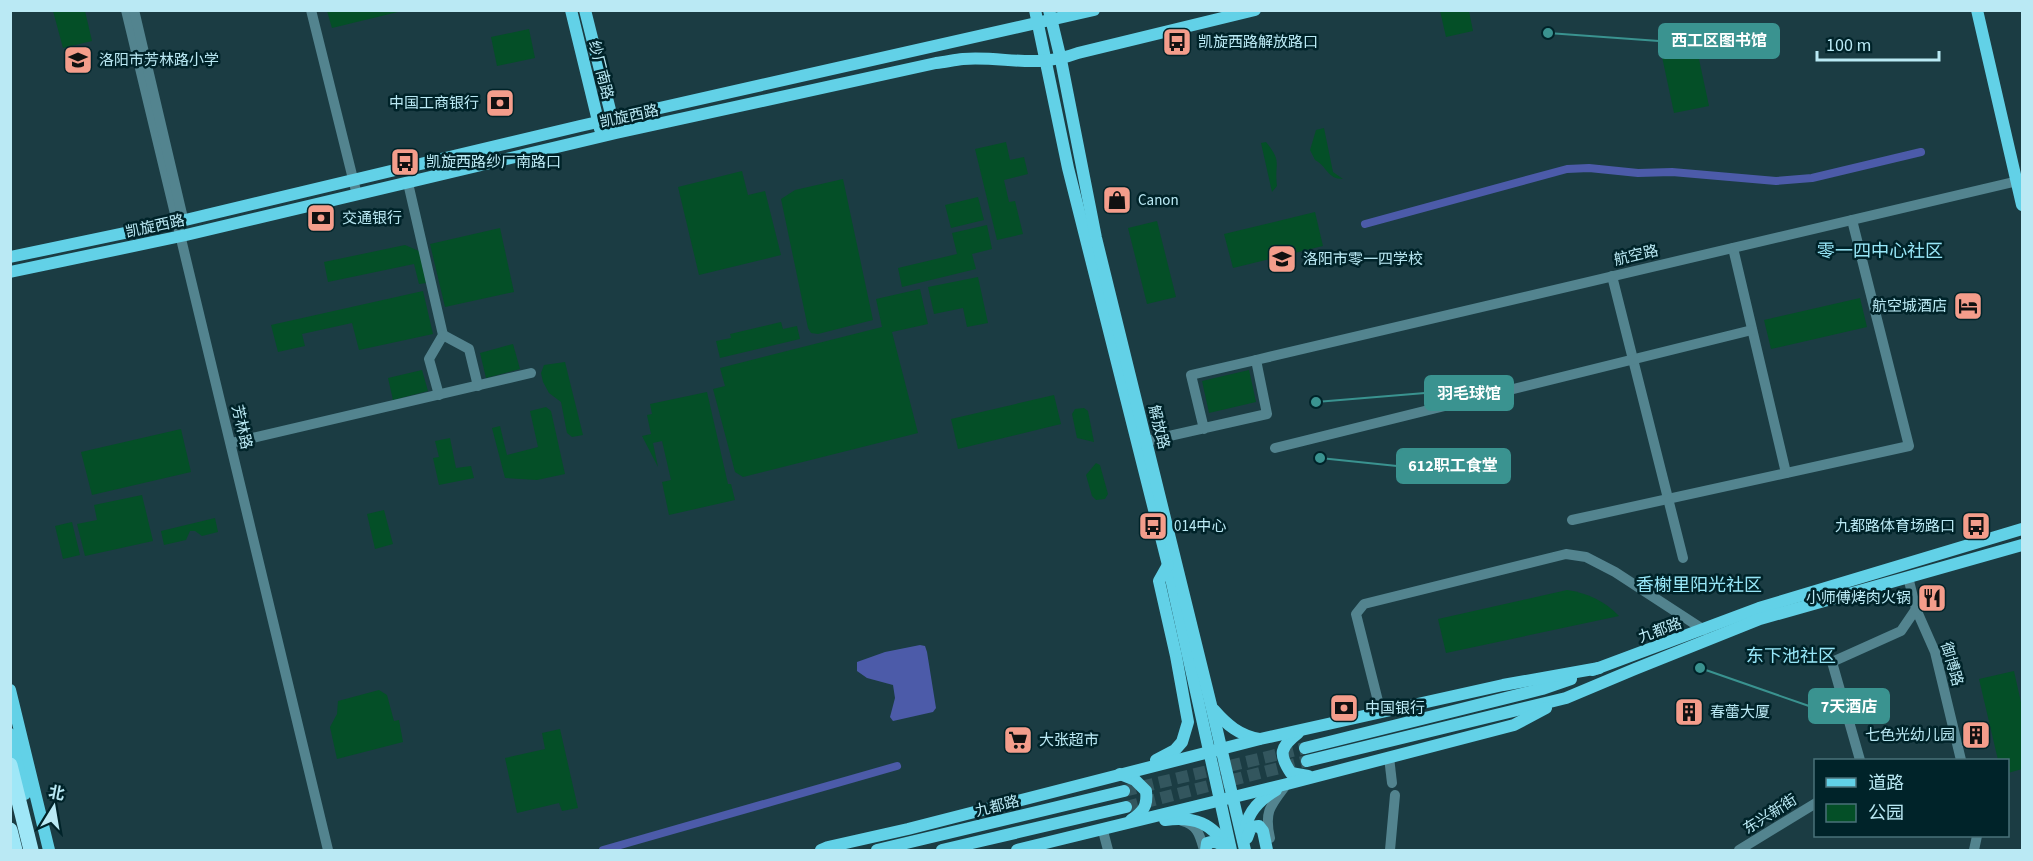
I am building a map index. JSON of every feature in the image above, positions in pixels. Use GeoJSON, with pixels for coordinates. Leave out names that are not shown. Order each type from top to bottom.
{"type":"FeatureCollection","features":[{"type":"Feature","properties":{"kind":"highway"},"geometry":{"type":"LineString","coordinates":[[10,765],[31,850]]}},
{"type":"Feature","properties":{"kind":"highway"},"geometry":{"type":"LineString","coordinates":[[10,830],[15,850]]}},
{"type":"Feature","properties":{"kind":"main road","name":"纱厂南路"},"geometry":{"type":"LineString","coordinates":[[571,10],[601,137]]}},
{"type":"Feature","properties":{"kind":"main road","name":"纱厂南路"},"geometry":{"type":"LineString","coordinates":[[585,10],[616,133]]}},
{"type":"Feature","properties":{"kind":"main road","name":"解放路"},"geometry":{"type":"LineString","coordinates":[[1035,10],[1085,241],[1227,799],[1245,849]]}},
{"type":"Feature","properties":{"kind":"main road","name":"凯旋西路"},"geometry":{"type":"LineString","coordinates":[[10,257],[181,221],[612,119],[1038,24],[1050,16],[1094,10]]}},
{"type":"Feature","properties":{"kind":"main road","name":"凯旋西路"},"geometry":{"type":"LineString","coordinates":[[10,272],[184,236],[616,133],[936,63],[964,59],[1046,62],[1061,60],[1078,53],[1255,10]]}},
{"type":"Feature","properties":{"kind":"main road"},"geometry":{"type":"LineString","coordinates":[[1977,10],[2021,177]]}},
{"type":"Feature","properties":{"kind":"main road"},"geometry":{"type":"LineString","coordinates":[[1985,10],[2021,177],[2022,205]]}},
{"type":"Feature","properties":{"kind":"main road","name":"解放路"},"geometry":{"type":"LineString","coordinates":[[1050,16],[1061,60],[1096,238],[1212,709],[1216,750]]}},
{"type":"Feature","properties":{"kind":"main road","name":"九都路"},"geometry":{"type":"LineString","coordinates":[[2022,529],[1759,608],[1542,689],[1306,754],[1566,698],[1760,619],[2022,545]]}},
{"type":"Feature","properties":{"kind":"main road"},"geometry":{"type":"LineString","coordinates":[[1134,770],[1175,750],[1182,742],[1188,722],[1159,581],[1168,565]]}},
{"type":"Feature","properties":{"kind":"main road"},"geometry":{"type":"LineString","coordinates":[[809,850],[825,849],[908,829],[1260,739],[1503,685],[1599,668]]}},
{"type":"Feature","properties":{"kind":"main road"},"geometry":{"type":"LineString","coordinates":[[10,690],[48,850]]}},
{"type":"Feature","properties":{"kind":"main road"},"geometry":{"type":"LineString","coordinates":[[1017,850],[1103,831],[1514,724],[1566,698]]}},
{"type":"Feature","properties":{"kind":"main road"},"geometry":{"type":"LineString","coordinates":[[10,706],[48,850]]}},
{"type":"Feature","properties":{"kind":"main road"},"geometry":{"type":"LineString","coordinates":[[1212,709],[1234,730],[1260,739]]}},
{"type":"Feature","properties":{"kind":"main road"},"geometry":{"type":"LineString","coordinates":[[1302,730],[1286,742],[1282,750],[1283,761],[1291,773],[1312,777]]}},
{"type":"Feature","properties":{"kind":"main road"},"geometry":{"type":"LineString","coordinates":[[10,734],[38,850]]}},
{"type":"Feature","properties":{"kind":"main road"},"geometry":{"type":"LineString","coordinates":[[1116,827],[1141,813],[1145,808],[1147,798],[1146,791],[1141,784],[1120,774]]}},
{"type":"Feature","properties":{"kind":"main road"},"geometry":{"type":"LineString","coordinates":[[1245,849],[1245,825],[1252,810],[1267,796],[1287,784]]}},
{"type":"Feature","properties":{"kind":"main road","name":"九都路"},"geometry":{"type":"LineString","coordinates":[[877,850],[1124,791]]}},
{"type":"Feature","properties":{"kind":"main road","name":"解放路"},"geometry":{"type":"LineString","coordinates":[[1227,799],[1229,850]]}},
{"type":"Feature","properties":{"kind":"main road","name":"九都路"},"geometry":{"type":"LineString","coordinates":[[942,850],[1126,807]]}},
{"type":"Feature","properties":{"kind":"main road"},"geometry":{"type":"LineString","coordinates":[[1116,827],[1189,819],[1205,824],[1220,836],[1229,850]]}},
{"type":"Feature","properties":{"kind":"main road"},"geometry":{"type":"LineString","coordinates":[[1245,849],[1248,831],[1255,825],[1263,831],[1267,850]]}},
{"type":"Feature","properties":{"kind":"main road"},"geometry":{"type":"LineString","coordinates":[[1205,850],[1208,843],[1212,841],[1229,850]]}},
{"type":"Feature","properties":{"kind":"street","name":"芳林路"},"geometry":{"type":"LineString","coordinates":[[126,10],[181,221]]}},
{"type":"Feature","properties":{"kind":"street","name":"芳林路"},"geometry":{"type":"LineString","coordinates":[[134,10],[184,236],[328,850]]}},
{"type":"Feature","properties":{"kind":"street"},"geometry":{"type":"LineString","coordinates":[[311,10],[357,195]]}},
{"type":"Feature","properties":{"kind":"street","name":"航空路"},"geometry":{"type":"LineString","coordinates":[[1204,429],[1191,375],[1852,220],[2021,177]]}},
{"type":"Feature","properties":{"kind":"street"},"geometry":{"type":"LineString","coordinates":[[408,183],[443,335],[429,359],[439,395]]}},
{"type":"Feature","properties":{"kind":"street"},"geometry":{"type":"LineString","coordinates":[[1572,520],[1909,446],[1852,220]]}},
{"type":"Feature","properties":{"kind":"street"},"geometry":{"type":"LineString","coordinates":[[1733,248],[1786,473]]}},
{"type":"Feature","properties":{"kind":"street"},"geometry":{"type":"LineString","coordinates":[[1612,276],[1683,558]]}},
{"type":"Feature","properties":{"kind":"street"},"geometry":{"type":"LineString","coordinates":[[1275,448],[1752,330]]}},
{"type":"Feature","properties":{"kind":"street"},"geometry":{"type":"LineString","coordinates":[[443,335],[469,349],[478,386]]}},
{"type":"Feature","properties":{"kind":"street"},"geometry":{"type":"LineString","coordinates":[[1147,441],[1267,414],[1256,360]]}},
{"type":"Feature","properties":{"kind":"street"},"geometry":{"type":"LineString","coordinates":[[233,443],[531,374]]}},
{"type":"Feature","properties":{"kind":"street","name":"芳林路"},"geometry":{"type":"LineString","coordinates":[[233,443],[333,850]]}},
{"type":"Feature","properties":{"kind":"street"},"geometry":{"type":"LineString","coordinates":[[1381,713],[1356,614],[1364,604],[1566,554],[1586,557],[1615,572],[1704,630]]}},
{"type":"Feature","properties":{"kind":"street","name":"御博路"},"geometry":{"type":"LineString","coordinates":[[1908,577],[1916,609],[1935,652],[1961,759]]}},
{"type":"Feature","properties":{"kind":"street"},"geometry":{"type":"LineString","coordinates":[[1860,759],[1832,662],[1901,631],[1916,609]]}},
{"type":"Feature","properties":{"kind":"street"},"geometry":{"type":"LineString","coordinates":[[1389,757],[1392,783]]}},
{"type":"Feature","properties":{"kind":"street"},"geometry":{"type":"LineString","coordinates":[[1272,850],[1266,822],[1267,812],[1287,784]]}},
{"type":"Feature","properties":{"kind":"street"},"geometry":{"type":"LineString","coordinates":[[1390,850],[1395,795]]}},
{"type":"Feature","properties":{"kind":"street","name":"东兴新街"},"geometry":{"type":"LineString","coordinates":[[1740,850],[1814,804]]}},
{"type":"Feature","properties":{"kind":"street"},"geometry":{"type":"LineString","coordinates":[[1173,819],[1194,826],[1205,850]]}},
{"type":"Feature","properties":{"kind":"street"},"geometry":{"type":"LineString","coordinates":[[1103,831],[1107,850]]}},
{"type":"Feature","properties":{"kind":"green space"},"geometry":{"type":"Polygon","coordinates":[[[327,10],[402,11],[332,28],[327,10]]]}},
{"type":"Feature","properties":{"kind":"green space"},"geometry":{"type":"Polygon","coordinates":[[[53,11],[85,11],[92,41],[63,48],[53,11]]]}},
{"type":"Feature","properties":{"kind":"green space"},"geometry":{"type":"Polygon","coordinates":[[[1440,11],[1469,11],[1473,31],[1446,37],[1440,11]]]}},
{"type":"Feature","properties":{"kind":"green space"},"geometry":{"type":"Polygon","coordinates":[[[529,29],[535,58],[497,66],[491,37],[529,29]]]}},
{"type":"Feature","properties":{"kind":"green space"},"geometry":{"type":"Polygon","coordinates":[[[1696,45],[1709,106],[1674,113],[1661,52],[1696,45]]]}},
{"type":"Feature","properties":{"kind":"green space"},"geometry":{"type":"Polygon","coordinates":[[[1324,128],[1333,172],[1343,179],[1330,175],[1315,160],[1310,150],[1316,130],[1324,128]]]}},
{"type":"Feature","properties":{"kind":"green space"},"geometry":{"type":"Polygon","coordinates":[[[1006,142],[1010,160],[1024,157],[1028,174],[1004,180],[1009,202],[1015,201],[1023,234],[997,240],[975,149],[1006,142]]]}},
{"type":"Feature","properties":{"kind":"green space"},"geometry":{"type":"Polygon","coordinates":[[[1266,142],[1277,163],[1277,186],[1272,192],[1261,143],[1266,142]]]}},
{"type":"Feature","properties":{"kind":"green space"},"geometry":{"type":"Polygon","coordinates":[[[742,171],[748,195],[765,191],[781,255],[699,275],[678,187],[742,171]]]}},
{"type":"Feature","properties":{"kind":"green space"},"geometry":{"type":"Polygon","coordinates":[[[843,179],[873,320],[818,334],[811,333],[808,328],[781,199],[795,190],[843,179]]]}},
{"type":"Feature","properties":{"kind":"green space"},"geometry":{"type":"Polygon","coordinates":[[[978,197],[984,220],[951,228],[945,205],[978,197]]]}},
{"type":"Feature","properties":{"kind":"green space"},"geometry":{"type":"Polygon","coordinates":[[[1315,212],[1323,246],[1233,268],[1224,234],[1315,212]]]}},
{"type":"Feature","properties":{"kind":"green space"},"geometry":{"type":"Polygon","coordinates":[[[1157,221],[1176,297],[1147,304],[1128,228],[1157,221]]]}},
{"type":"Feature","properties":{"kind":"green space"},"geometry":{"type":"Polygon","coordinates":[[[987,225],[992,249],[972,254],[976,269],[902,287],[898,268],[957,254],[952,233],[987,225]]]}},
{"type":"Feature","properties":{"kind":"green space"},"geometry":{"type":"Polygon","coordinates":[[[500,228],[514,292],[445,307],[430,244],[500,228]]]}},
{"type":"Feature","properties":{"kind":"green space"},"geometry":{"type":"Polygon","coordinates":[[[405,245],[419,251],[426,283],[419,284],[414,264],[328,282],[324,262],[405,245]]]}},
{"type":"Feature","properties":{"kind":"green space"},"geometry":{"type":"Polygon","coordinates":[[[978,277],[988,323],[967,327],[963,308],[934,314],[928,287],[978,277]]]}},
{"type":"Feature","properties":{"kind":"green space"},"geometry":{"type":"Polygon","coordinates":[[[920,289],[928,324],[892,332],[918,433],[743,477],[735,472],[713,389],[725,386],[720,368],[882,327],[876,299],[920,289]]]}},
{"type":"Feature","properties":{"kind":"green space"},"geometry":{"type":"Polygon","coordinates":[[[423,291],[433,334],[359,350],[352,323],[302,334],[305,346],[278,352],[271,325],[423,291]]]}},
{"type":"Feature","properties":{"kind":"green space"},"geometry":{"type":"Polygon","coordinates":[[[1860,298],[1867,327],[1771,349],[1764,320],[1860,298]]]}},
{"type":"Feature","properties":{"kind":"green space"},"geometry":{"type":"Polygon","coordinates":[[[781,322],[783,329],[797,326],[800,339],[720,358],[716,341],[731,338],[730,334],[781,322]]]}},
{"type":"Feature","properties":{"kind":"green space"},"geometry":{"type":"Polygon","coordinates":[[[513,344],[520,369],[486,378],[480,353],[513,344]]]}},
{"type":"Feature","properties":{"kind":"green space"},"geometry":{"type":"Polygon","coordinates":[[[565,362],[583,435],[572,437],[567,433],[561,402],[549,393],[541,373],[544,365],[565,362]]]}},
{"type":"Feature","properties":{"kind":"green space"},"geometry":{"type":"Polygon","coordinates":[[[422,370],[428,391],[393,400],[388,378],[422,370]]]}},
{"type":"Feature","properties":{"kind":"green space"},"geometry":{"type":"Polygon","coordinates":[[[1249,370],[1256,402],[1209,413],[1202,381],[1249,370]]]}},
{"type":"Feature","properties":{"kind":"green space"},"geometry":{"type":"Polygon","coordinates":[[[707,392],[728,484],[731,484],[735,500],[669,515],[662,482],[671,480],[662,441],[653,443],[658,467],[642,436],[651,434],[647,415],[652,414],[650,404],[707,392]]]}},
{"type":"Feature","properties":{"kind":"green space"},"geometry":{"type":"Polygon","coordinates":[[[1054,395],[1061,424],[958,449],[951,419],[1054,395]]]}},
{"type":"Feature","properties":{"kind":"green space"},"geometry":{"type":"Polygon","coordinates":[[[546,407],[551,411],[565,474],[537,480],[505,478],[492,428],[500,426],[507,455],[538,447],[530,411],[546,407]]]}},
{"type":"Feature","properties":{"kind":"green space"},"geometry":{"type":"Polygon","coordinates":[[[1084,408],[1088,411],[1094,442],[1077,438],[1072,414],[1075,409],[1084,408]]]}},
{"type":"Feature","properties":{"kind":"green space"},"geometry":{"type":"Polygon","coordinates":[[[181,429],[191,472],[92,495],[81,452],[181,429]]]}},
{"type":"Feature","properties":{"kind":"green space"},"geometry":{"type":"Polygon","coordinates":[[[450,438],[456,468],[471,466],[474,478],[439,485],[433,458],[439,457],[435,441],[450,438]]]}},
{"type":"Feature","properties":{"kind":"green space"},"geometry":{"type":"Polygon","coordinates":[[[1096,463],[1100,465],[1108,494],[1105,499],[1096,500],[1092,496],[1086,475],[1096,463]]]}},
{"type":"Feature","properties":{"kind":"green space"},"geometry":{"type":"Polygon","coordinates":[[[142,495],[153,541],[85,556],[77,524],[97,520],[94,505],[142,495]]]}},
{"type":"Feature","properties":{"kind":"green space"},"geometry":{"type":"Polygon","coordinates":[[[384,510],[393,544],[375,549],[367,514],[384,510]]]}},
{"type":"Feature","properties":{"kind":"green space"},"geometry":{"type":"Polygon","coordinates":[[[215,518],[218,532],[202,536],[195,531],[190,531],[186,540],[164,545],[161,531],[215,518]]]}},
{"type":"Feature","properties":{"kind":"green space"},"geometry":{"type":"Polygon","coordinates":[[[72,522],[80,555],[63,559],[55,526],[72,522]]]}},
{"type":"Feature","properties":{"kind":"green space"},"geometry":{"type":"Polygon","coordinates":[[[1567,590],[1595,598],[1619,616],[1446,653],[1438,619],[1567,590]]]}},
{"type":"Feature","properties":{"kind":"green space"},"geometry":{"type":"Polygon","coordinates":[[[2014,671],[2022,707],[2022,769],[2009,773],[2009,759],[1998,759],[1979,679],[2014,671]]]}},
{"type":"Feature","properties":{"kind":"green space"},"geometry":{"type":"Polygon","coordinates":[[[379,690],[387,695],[394,721],[399,720],[403,742],[337,759],[330,727],[337,714],[338,701],[379,690]]]}},
{"type":"Feature","properties":{"kind":"green space"},"geometry":{"type":"Polygon","coordinates":[[[560,729],[578,808],[562,811],[559,803],[517,813],[505,758],[545,749],[542,733],[560,729]]]}},
{"type":"Feature","properties":{"kind":"water"},"geometry":{"type":"Polygon","coordinates":[[[925,646],[927,652],[936,708],[933,712],[893,721],[890,717],[895,698],[893,685],[867,678],[857,671],[857,662],[885,652],[925,646]]]}},
{"type":"Feature","properties":{"kind":"waterway"},"geometry":{"type":"LineString","coordinates":[[1365,224],[1567,169],[1589,168],[1638,173],[1672,172],[1776,181],[1812,178],[1921,152]]}},
{"type":"Feature","properties":{"kind":"waterway"},"geometry":{"type":"LineString","coordinates":[[603,850],[897,766]]}},
{"type":"Feature","properties":{"kind":"tunnel"},"geometry":{"type":"LineString","coordinates":[[1124,791],[1305,748]]}},
{"type":"Feature","properties":{"kind":"tunnel"},"geometry":{"type":"LineString","coordinates":[[1126,807],[1307,761]]}},
{"type":"Feature","properties":{"kind":"place","name":"西工区图书馆"},"geometry":{"type":"Point","coordinates":[1548,33]}},
{"type":"Feature","properties":{"kind":"place","name":"凯旋西路解放路口"},"geometry":{"type":"Point","coordinates":[1177,42]}},
{"type":"Feature","properties":{"kind":"place","name":"洛阳市芳林路小学"},"geometry":{"type":"Point","coordinates":[78,60]}},
{"type":"Feature","properties":{"kind":"place","name":"中国工商银行"},"geometry":{"type":"Point","coordinates":[500,103]}},
{"type":"Feature","properties":{"kind":"place","name":"凯旋西路纱厂南路口"},"geometry":{"type":"Point","coordinates":[405,162]}},
{"type":"Feature","properties":{"kind":"place","name":"Canon"},"geometry":{"type":"Point","coordinates":[1117,200]}},
{"type":"Feature","properties":{"kind":"place","name":"交通银行"},"geometry":{"type":"Point","coordinates":[321,218]}},
{"type":"Feature","properties":{"kind":"place","name":"洛阳市零一四学校"},"geometry":{"type":"Point","coordinates":[1282,259]}},
{"type":"Feature","properties":{"kind":"place","name":"航空城酒店"},"geometry":{"type":"Point","coordinates":[1968,306]}},
{"type":"Feature","properties":{"kind":"place","name":"羽毛球馆"},"geometry":{"type":"Point","coordinates":[1316,402]}},
{"type":"Feature","properties":{"kind":"place","name":"612职工食堂"},"geometry":{"type":"Point","coordinates":[1320,458]}},
{"type":"Feature","properties":{"kind":"place","name":"014中心"},"geometry":{"type":"Point","coordinates":[1153,526]}},
{"type":"Feature","properties":{"kind":"place","name":"九都路体育场路口"},"geometry":{"type":"Point","coordinates":[1976,526]}},
{"type":"Feature","properties":{"kind":"place","name":"小师傅烤肉火锅"},"geometry":{"type":"Point","coordinates":[1932,598]}},
{"type":"Feature","properties":{"kind":"place","name":"7天酒店"},"geometry":{"type":"Point","coordinates":[1700,668]}},
{"type":"Feature","properties":{"kind":"place","name":"中国银行"},"geometry":{"type":"Point","coordinates":[1344,708]}},
{"type":"Feature","properties":{"kind":"place","name":"春蕾大厦"},"geometry":{"type":"Point","coordinates":[1689,712]}},
{"type":"Feature","properties":{"kind":"place","name":"七色光幼儿园"},"geometry":{"type":"Point","coordinates":[1976,735]}},
{"type":"Feature","properties":{"kind":"place","name":"大张超市"},"geometry":{"type":"Point","coordinates":[1018,740]}},
{"type":"Feature","properties":{"kind":"district","name":"零一四中心社区"},"geometry":{"type":"Point","coordinates":[1880,251]}},
{"type":"Feature","properties":{"kind":"district","name":"香榭里阳光社区"},"geometry":{"type":"Point","coordinates":[1699,585]}},
{"type":"Feature","properties":{"kind":"district","name":"东下池社区"},"geometry":{"type":"Point","coordinates":[1791,656]}}]}
